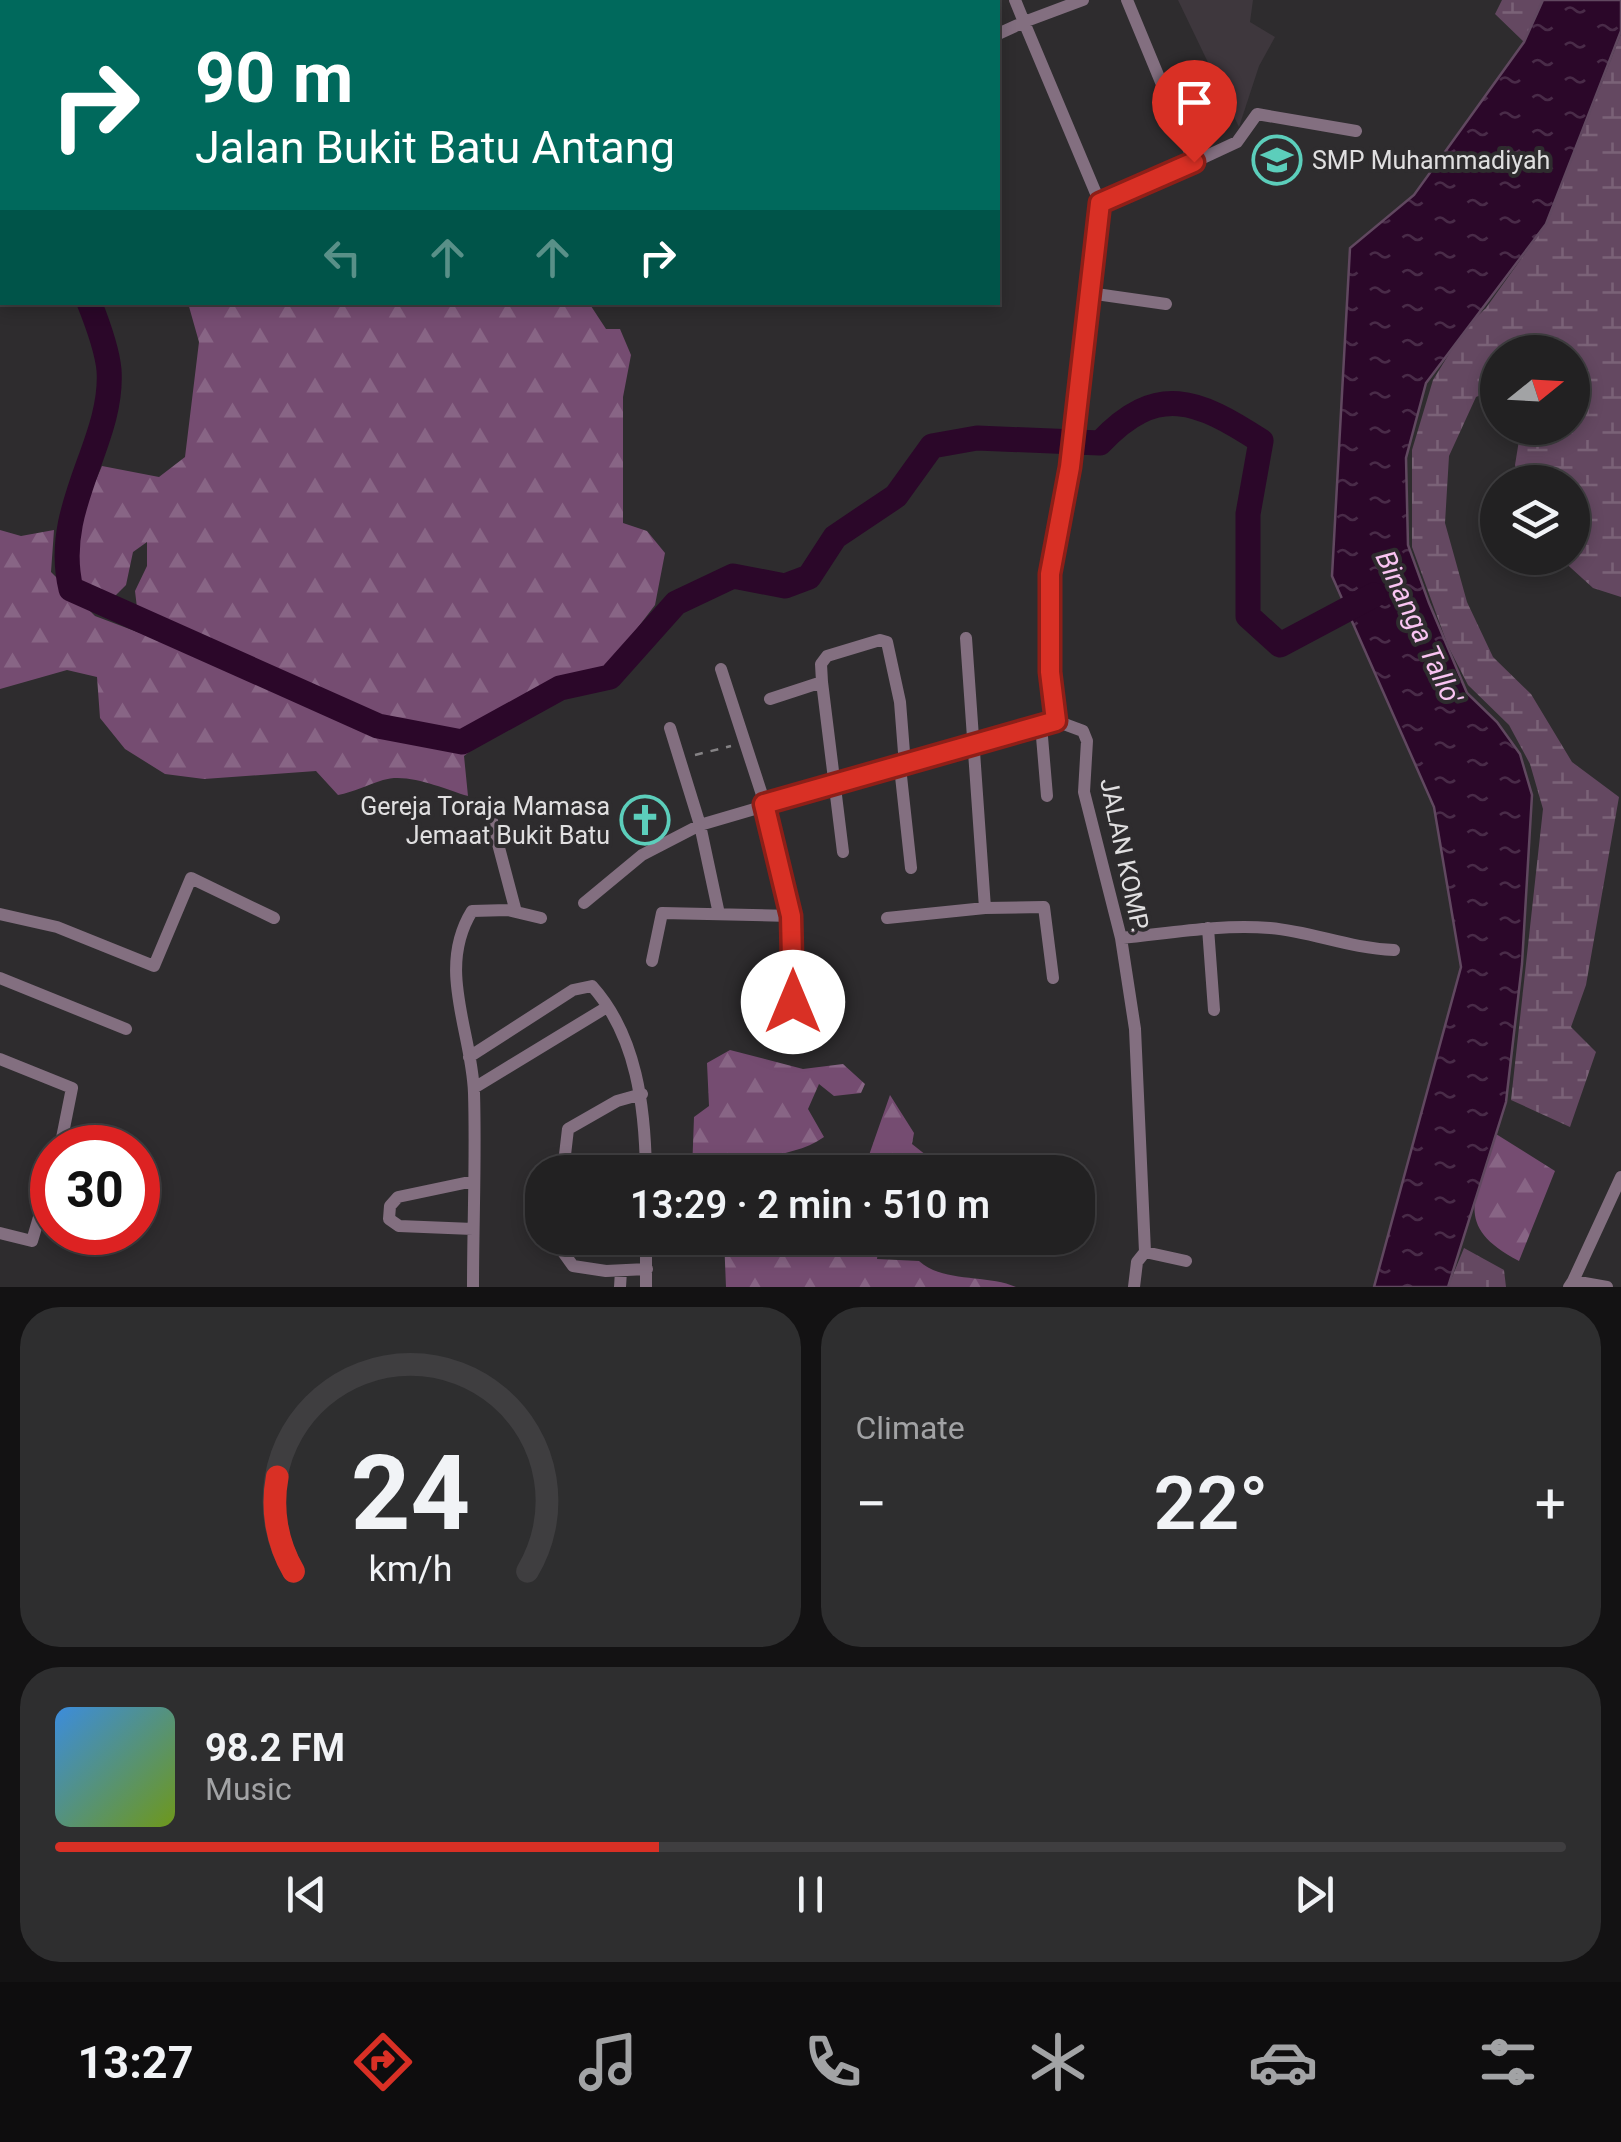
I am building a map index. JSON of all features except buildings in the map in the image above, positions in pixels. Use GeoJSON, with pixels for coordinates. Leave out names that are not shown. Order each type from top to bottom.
{"type":"FeatureCollection","features":[{"type":"Feature","properties":{"kind":"street"},"geometry":{"type":"LineString","coordinates":[[584,903],[642,855],[700,824],[1056,721],[1050,672],[1050,574],[1070,451],[1100,203],[1015,0]]}},
{"type":"Feature","properties":{"kind":"street"},"geometry":{"type":"LineString","coordinates":[[1000,33],[1083,0]]}},
{"type":"Feature","properties":{"kind":"street"},"geometry":{"type":"LineString","coordinates":[[1127,0],[1194,162]]}},
{"type":"Feature","properties":{"kind":"street"},"geometry":{"type":"LineString","coordinates":[[1100,203],[1237,142],[1257,114],[1356,131]]}},
{"type":"Feature","properties":{"kind":"street"},"geometry":{"type":"LineString","coordinates":[[1089,293],[1166,304]]}},
{"type":"Feature","properties":{"kind":"street"},"geometry":{"type":"LineString","coordinates":[[966,638],[986,908]]}},
{"type":"Feature","properties":{"kind":"street"},"geometry":{"type":"LineString","coordinates":[[843,852],[820,664],[828,656],[880,640],[887,642],[900,702],[911,868]]}},
{"type":"Feature","properties":{"kind":"street"},"geometry":{"type":"LineString","coordinates":[[722,669],[747,742],[791,916],[791,1032]]}},
{"type":"Feature","properties":{"kind":"street"},"geometry":{"type":"LineString","coordinates":[[770,699],[822,682]]}},
{"type":"Feature","properties":{"kind":"street","name":"JALAN KOMP."},"geometry":{"type":"LineString","coordinates":[[1056,721],[1086,735],[1084,792],[1121,938],[1139,1078],[1144,1252],[1138,1262],[1134,1287]]}},
{"type":"Feature","properties":{"kind":"street"},"geometry":{"type":"LineString","coordinates":[[1042,725],[1047,796]]}},
{"type":"Feature","properties":{"kind":"street"},"geometry":{"type":"LineString","coordinates":[[670,728],[700,824],[719,914]]}},
{"type":"Feature","properties":{"kind":"street"},"geometry":{"type":"LineString","coordinates":[[488,806],[516,912]]}},
{"type":"Feature","properties":{"kind":"street"},"geometry":{"type":"LineString","coordinates":[[0,914],[57,926],[154,966],[190,878],[274,918]]}},
{"type":"Feature","properties":{"kind":"street"},"geometry":{"type":"LineString","coordinates":[[887,918],[986,908],[1044,907],[1054,978]]}},
{"type":"Feature","properties":{"kind":"street"},"geometry":{"type":"LineString","coordinates":[[473,1287],[474,1088],[455,979],[466,920],[472,910],[516,912],[542,918]]}},
{"type":"Feature","properties":{"kind":"street"},"geometry":{"type":"LineString","coordinates":[[652,961],[662,913],[791,916]]}},
{"type":"Feature","properties":{"kind":"street"},"geometry":{"type":"LineString","coordinates":[[1121,938],[1208,928],[1280,930],[1346,947],[1394,950]]}},
{"type":"Feature","properties":{"kind":"street"},"geometry":{"type":"LineString","coordinates":[[1208,928],[1214,1010]]}},
{"type":"Feature","properties":{"kind":"street"},"geometry":{"type":"LineString","coordinates":[[1,983],[126,1029]]}},
{"type":"Feature","properties":{"kind":"street"},"geometry":{"type":"LineString","coordinates":[[468,1057],[579,987],[592,986],[607,1007],[642,1094],[645,1155]]}},
{"type":"Feature","properties":{"kind":"street"},"geometry":{"type":"LineString","coordinates":[[474,1088],[607,1007]]}},
{"type":"Feature","properties":{"kind":"street"},"geometry":{"type":"LineString","coordinates":[[0,1058],[72,1088],[65,1125]]}},
{"type":"Feature","properties":{"kind":"street"},"geometry":{"type":"LineString","coordinates":[[564,1155],[568,1130],[602,1108],[642,1094]]}},
{"type":"Feature","properties":{"kind":"street"},"geometry":{"type":"LineString","coordinates":[[1607,1287],[1571,1284],[1621,1177]]}},
{"type":"Feature","properties":{"kind":"street"},"geometry":{"type":"LineString","coordinates":[[473,1230],[399,1226],[390,1219],[390,1206],[398,1197],[474,1181]]}},
{"type":"Feature","properties":{"kind":"street"},"geometry":{"type":"LineString","coordinates":[[0,1233],[30,1240]]}},
{"type":"Feature","properties":{"kind":"street"},"geometry":{"type":"LineString","coordinates":[[1144,1252],[1186,1261]]}},
{"type":"Feature","properties":{"kind":"street"},"geometry":{"type":"LineString","coordinates":[[565,1255],[572,1266],[646,1270]]}},
{"type":"Feature","properties":{"kind":"street"},"geometry":{"type":"LineString","coordinates":[[646,1255],[646,1287]]}},
{"type":"Feature","properties":{"kind":"street"},"geometry":{"type":"LineString","coordinates":[[620,1287],[621,1271]]}},
{"type":"Feature","properties":{"kind":"path"},"geometry":{"type":"LineString","coordinates":[[680,759],[747,742]]}},
{"type":"Feature","properties":{"kind":"shaded area"},"geometry":{"type":"Polygon","coordinates":[[[1178,0],[1253,0],[1250,22],[1275,37],[1259,66],[1239,127],[1178,0]]]}},
{"type":"Feature","properties":{"kind":"green space"},"geometry":{"type":"Polygon","coordinates":[[[1502,0],[1543,0],[1524,42],[1495,14],[1502,0]]]}},
{"type":"Feature","properties":{"kind":"green space"},"geometry":{"type":"Polygon","coordinates":[[[1621,34],[1621,597],[1593,588],[1579,575],[1590,575],[1590,465],[1515,465],[1518,445],[1590,445],[1590,335],[1480,335],[1480,395],[1449,456],[1445,523],[1467,602],[1493,657],[1531,694],[1572,762],[1619,797],[1586,985],[1571,1027],[1596,1052],[1570,1127],[1511,1100],[1543,809],[1530,764],[1509,725],[1468,685],[1448,646],[1412,547],[1412,450],[1433,380],[1465,328],[1486,308],[1546,224],[1621,34]]]}},
{"type":"Feature","properties":{"kind":"green space"},"geometry":{"type":"Polygon","coordinates":[[[189,305],[590,305],[606,329],[620,329],[631,355],[623,397],[623,523],[647,531],[665,553],[655,605],[604,672],[554,685],[464,756],[468,796],[403,778],[383,780],[338,795],[316,771],[204,779],[165,774],[125,749],[100,718],[97,677],[67,670],[0,689],[0,530],[21,536],[54,530],[51,572],[95,616],[140,633],[135,591],[147,566],[147,542],[133,552],[126,585],[111,600],[84,585],[77,573],[76,543],[102,466],[159,477],[185,457],[199,342],[189,305]]]}},
{"type":"Feature","properties":{"kind":"green space"},"geometry":{"type":"Polygon","coordinates":[[[730,1050],[803,1069],[843,1064],[865,1084],[861,1093],[834,1096],[819,1084],[808,1109],[824,1137],[798,1150],[778,1155],[693,1155],[694,1117],[709,1106],[707,1063],[730,1050]]]}},
{"type":"Feature","properties":{"kind":"green space"},"geometry":{"type":"Polygon","coordinates":[[[890,1095],[914,1133],[912,1144],[926,1155],[869,1155],[890,1095]]]}},
{"type":"Feature","properties":{"kind":"green space"},"geometry":{"type":"Polygon","coordinates":[[[1496,1134],[1555,1171],[1519,1261],[1497,1248],[1476,1221],[1477,1191],[1496,1134]]]}},
{"type":"Feature","properties":{"kind":"green space"},"geometry":{"type":"Polygon","coordinates":[[[1464,1248],[1504,1270],[1506,1287],[1448,1287],[1464,1248]]]}},
{"type":"Feature","properties":{"kind":"green space"},"geometry":{"type":"Polygon","coordinates":[[[725,1255],[878,1255],[877,1259],[919,1261],[940,1273],[1016,1287],[726,1287],[725,1255]]]}},
{"type":"Feature","properties":{"kind":"water","name":"Binanga Tallo'"},"geometry":{"type":"Polygon","coordinates":[[[1543,0],[1621,0],[1621,31],[1546,224],[1426,383],[1406,458],[1408,545],[1429,603],[1467,693],[1497,722],[1520,754],[1532,795],[1522,964],[1506,1102],[1448,1287],[1374,1287],[1461,967],[1434,807],[1332,576],[1350,248],[1414,195],[1524,42],[1543,0]]]}},
{"type":"Feature","properties":{"kind":"waterway","name":"Binanga Tallo'"},"geometry":{"type":"LineString","coordinates":[[90,305],[106,353],[108,397],[69,530],[71,589],[378,726],[462,742],[560,688],[610,677],[676,603],[733,576],[785,586],[809,577],[835,537],[896,496],[932,446],[977,438],[1100,443],[1140,411],[1159,405],[1178,404],[1217,415],[1261,441],[1248,514],[1248,616],[1280,645],[1374,595]]}},
{"type":"Feature","properties":{"kind":"place","name":"SMP Muhammadiyah"},"geometry":{"type":"Point","coordinates":[1277,160]}},
{"type":"Feature","properties":{"kind":"place","name":"Gereja Toraja Mamasa Jemaat Bukit Batu"},"geometry":{"type":"Point","coordinates":[645,820]}},
{"type":"Feature","properties":{"kind":"route"},"geometry":{"type":"LineString","coordinates":[[793,1002],[791,916],[764,804],[1056,721],[1050,672],[1050,574],[1070,467],[1100,203],[1194,162]]}}]}
